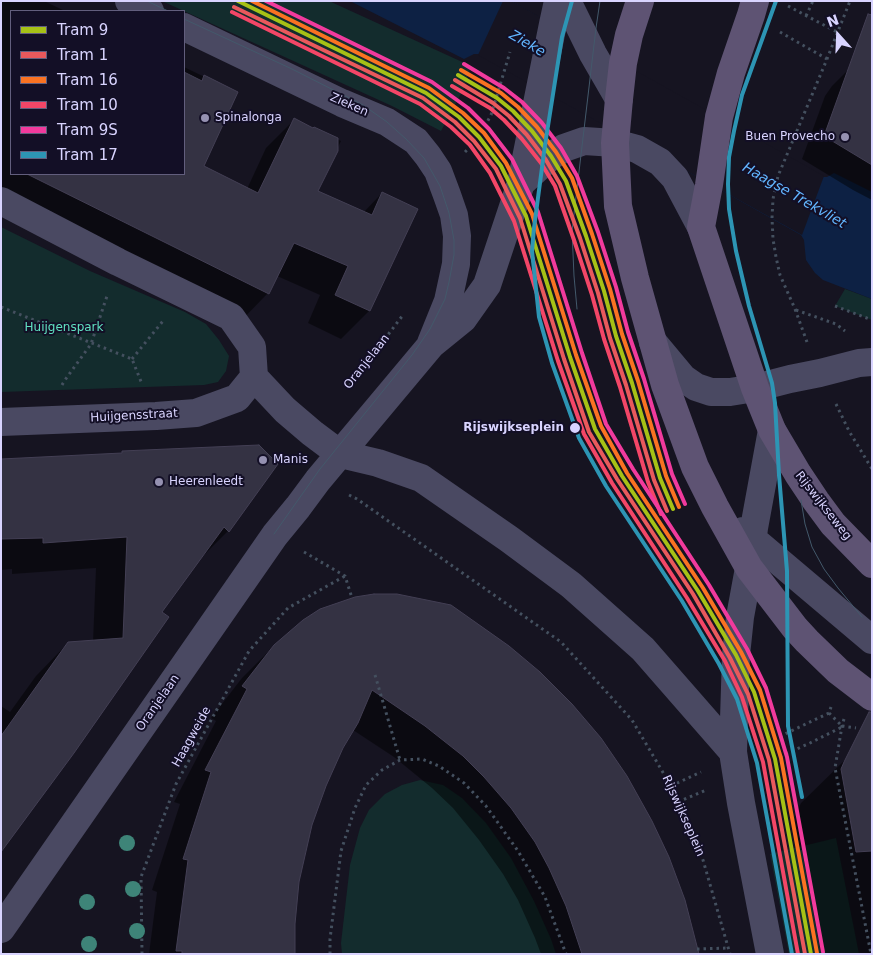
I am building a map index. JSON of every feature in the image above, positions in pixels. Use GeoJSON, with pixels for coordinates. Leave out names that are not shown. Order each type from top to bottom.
{"type":"FeatureCollection","features":[{"type":"Feature","properties":{"kind":"main road"},"geometry":{"type":"LineString","coordinates":[[640,1],[629,34],[623,63],[619,99],[615,137],[618,206],[635,278],[665,385],[695,467],[714,507],[749,568],[807,641],[838,671],[872,697]]}},
{"type":"Feature","properties":{"kind":"main road"},"geometry":{"type":"LineString","coordinates":[[753,8],[730,73],[718,116],[709,185],[701,227],[755,388]]}},
{"type":"Feature","properties":{"kind":"main road","name":"Rijswijkseweg"},"geometry":{"type":"LineString","coordinates":[[755,388],[772,430],[798,474],[833,524],[872,564]]}},
{"type":"Feature","properties":{"kind":"street"},"geometry":{"type":"LineString","coordinates":[[129,1],[148,10]]}},
{"type":"Feature","properties":{"kind":"street"},"geometry":{"type":"LineString","coordinates":[[567,1],[588,44],[619,99]]}},
{"type":"Feature","properties":{"kind":"street"},"geometry":{"type":"LineString","coordinates":[[430,345],[463,319],[487,286],[521,184],[555,13]]}},
{"type":"Feature","properties":{"kind":"street","name":"Zieken"},"geometry":{"type":"LineString","coordinates":[[185,27],[342,103],[387,122],[416,141],[428,156],[438,171],[454,215],[457,236],[456,264],[448,302],[430,345]]}},
{"type":"Feature","properties":{"kind":"street"},"geometry":{"type":"LineString","coordinates":[[521,184],[551,156],[564,148],[584,141],[615,137],[660,162],[675,178],[701,227]]}},
{"type":"Feature","properties":{"kind":"street"},"geometry":{"type":"LineString","coordinates":[[1,201],[118,262],[230,317],[252,347],[254,377],[285,410],[312,434],[340,454],[378,463],[421,478],[572,585],[643,649],[733,752]]}},
{"type":"Feature","properties":{"kind":"street"},"geometry":{"type":"LineString","coordinates":[[653,342],[683,378],[696,387],[711,392],[730,392],[755,388],[820,374],[859,363],[872,362]]}},
{"type":"Feature","properties":{"kind":"street","name":"Oranjelaan"},"geometry":{"type":"LineString","coordinates":[[1,929],[275,535],[430,345]]}},
{"type":"Feature","properties":{"kind":"street","name":"Huijgensstraat"},"geometry":{"type":"LineString","coordinates":[[1,422],[196,413],[236,398],[254,377]]}},
{"type":"Feature","properties":{"kind":"street"},"geometry":{"type":"LineString","coordinates":[[770,954],[733,752],[736,655],[740,618],[772,430]]}},
{"type":"Feature","properties":{"kind":"street"},"geometry":{"type":"LineString","coordinates":[[714,507],[872,640]]}},
{"type":"Feature","properties":{"kind":"path"},"geometry":{"type":"LineString","coordinates":[[806,16],[813,1]]}},
{"type":"Feature","properties":{"kind":"path"},"geometry":{"type":"LineString","coordinates":[[772,218],[773,199],[778,176],[850,1]]}},
{"type":"Feature","properties":{"kind":"path"},"geometry":{"type":"LineString","coordinates":[[786,5],[838,32]]}},
{"type":"Feature","properties":{"kind":"path"},"geometry":{"type":"LineString","coordinates":[[471,147],[491,115],[505,70]]}},
{"type":"Feature","properties":{"kind":"path"},"geometry":{"type":"LineString","coordinates":[[45,420],[65,380],[91,344],[118,262]]}},
{"type":"Feature","properties":{"kind":"path"},"geometry":{"type":"LineString","coordinates":[[132,360],[184,295]]}},
{"type":"Feature","properties":{"kind":"path"},"geometry":{"type":"LineString","coordinates":[[835,306],[872,320]]}},
{"type":"Feature","properties":{"kind":"path"},"geometry":{"type":"LineString","coordinates":[[1,308],[132,360],[156,416]]}},
{"type":"Feature","properties":{"kind":"path","name":"Oranjelaan"},"geometry":{"type":"LineString","coordinates":[[349,386],[408,308]]}},
{"type":"Feature","properties":{"kind":"path"},"geometry":{"type":"LineString","coordinates":[[796,310],[836,324],[850,334]]}},
{"type":"Feature","properties":{"kind":"path","name":"Rijswijkseplein"},"geometry":{"type":"LineString","coordinates":[[318,480],[357,499],[561,642],[632,720],[671,786],[703,860],[730,954]]}},
{"type":"Feature","properties":{"kind":"path"},"geometry":{"type":"LineString","coordinates":[[275,535],[345,576],[352,598]]}},
{"type":"Feature","properties":{"kind":"path","name":"Haagweide"},"geometry":{"type":"LineString","coordinates":[[142,954],[141,876],[176,784],[249,651],[288,608],[345,576]]}},
{"type":"Feature","properties":{"kind":"path"},"geometry":{"type":"LineString","coordinates":[[375,675],[400,760]]}},
{"type":"Feature","properties":{"kind":"path"},"geometry":{"type":"LineString","coordinates":[[829,713],[842,726],[835,768],[871,954]]}},
{"type":"Feature","properties":{"kind":"path"},"geometry":{"type":"LineString","coordinates":[[330,954],[330,939],[341,851],[355,808],[366,785],[382,770],[400,760],[422,759],[439,766],[464,783],[486,806],[518,850],[545,897],[566,954]]}},
{"type":"Feature","properties":{"kind":"path"},"geometry":{"type":"LineString","coordinates":[[697,949],[729,948]]}},
{"type":"Feature","properties":{"kind":"green space"},"geometry":{"type":"Polygon","coordinates":[[[162,1],[329,1],[471,66],[464,88],[441,131],[392,106],[162,1]]]}},
{"type":"Feature","properties":{"kind":"green space","name":"Huijgenspark"},"geometry":{"type":"Polygon","coordinates":[[[1,227],[90,271],[185,312],[206,324],[229,356],[226,371],[218,382],[204,385],[1,392],[1,227]]]}},
{"type":"Feature","properties":{"kind":"green space"},"geometry":{"type":"Polygon","coordinates":[[[845,289],[872,299],[872,320],[835,306],[845,289]]]}},
{"type":"Feature","properties":{"kind":"green space"},"geometry":{"type":"Polygon","coordinates":[[[420,780],[443,785],[462,798],[486,823],[511,858],[534,901],[556,954],[342,954],[341,943],[350,865],[360,828],[369,810],[385,794],[402,785],[420,780]]]}},
{"type":"Feature","properties":{"kind":"green space"},"geometry":{"type":"Polygon","coordinates":[[[836,838],[859,954],[789,954],[770,854],[836,838]]]}},
{"type":"Feature","properties":{"kind":"water"},"geometry":{"type":"Polygon","coordinates":[[[350,1],[511,1],[822,177],[827,177],[834,173],[872,192],[872,299],[823,280],[815,273],[806,260],[804,240],[801,235],[478,54],[464,59],[350,1]]]}},
{"type":"Feature","properties":{"kind":"pier"},"geometry":{"type":"Polygon","coordinates":[[[503,1],[511,1],[824,176],[802,235],[478,55],[503,1]]]}},
{"type":"Feature","properties":{"kind":"building"},"geometry":{"type":"Polygon","coordinates":[[[868,14],[872,15],[872,165],[824,136],[868,14]]]}},
{"type":"Feature","properties":{"kind":"building"},"geometry":{"type":"Polygon","coordinates":[[[185,72],[202,81],[204,75],[238,92],[204,166],[258,193],[294,118],[338,138],[338,151],[318,191],[372,215],[382,192],[418,209],[370,311],[335,295],[348,266],[294,243],[269,294],[29,175],[185,175],[185,72]]]}},
{"type":"Feature","properties":{"kind":"building"},"geometry":{"type":"Polygon","coordinates":[[[259,445],[278,464],[229,532],[224,527],[162,612],[169,617],[74,753],[1,852],[1,736],[68,642],[123,638],[127,537],[43,543],[43,538],[1,539],[1,459],[259,445]]]}},
{"type":"Feature","properties":{"kind":"building"},"geometry":{"type":"Polygon","coordinates":[[[374,594],[397,594],[451,605],[509,646],[540,672],[572,704],[601,738],[627,776],[652,821],[669,857],[685,900],[699,954],[582,954],[566,906],[549,868],[535,842],[511,808],[463,756],[425,726],[372,690],[358,723],[343,748],[326,786],[312,825],[299,882],[295,924],[295,954],[182,954],[182,951],[176,951],[188,860],[183,859],[211,772],[205,770],[247,689],[242,686],[274,645],[303,620],[320,609],[355,597],[374,594]]]}},
{"type":"Feature","properties":{"kind":"building"},"geometry":{"type":"Polygon","coordinates":[[[869,712],[872,712],[872,851],[856,852],[841,769],[869,712]]]}},
{"type":"Feature","properties":{"kind":"tram line"},"geometry":{"type":"LineString","coordinates":[[147,1],[166,10]]}},
{"type":"Feature","properties":{"kind":"tram line","name":"9"},"geometry":{"type":"LineString","coordinates":[[238,1],[426,93],[459,117],[479,137],[501,166],[526,216],[570,357],[595,429],[622,476],[698,591],[736,655],[754,692],[775,759],[811,954]]}},
{"type":"Feature","properties":{"kind":"tram line","name":"16"},"geometry":{"type":"LineString","coordinates":[[252,1],[429,88],[463,113],[484,133],[506,163],[532,214],[576,355],[601,426],[627,473],[703,588],[741,652],[760,690],[781,758],[817,953]]}},
{"type":"Feature","properties":{"kind":"tram line","name":"9S"},"geometry":{"type":"LineString","coordinates":[[266,1],[432,82],[468,108],[489,129],[512,159],[538,212],[606,424],[633,469],[709,585],[747,649],[766,688],[787,757],[823,952]]}},
{"type":"Feature","properties":{"kind":"tram line","name":"17"},"geometry":{"type":"LineString","coordinates":[[572,1],[562,37],[534,228],[532,251],[539,317],[552,363],[579,438],[606,486],[682,601],[737,699],[757,763],[792,954]]}},
{"type":"Feature","properties":{"kind":"tram line"},"geometry":{"type":"LineString","coordinates":[[577,309],[572,231],[600,1]]}},
{"type":"Feature","properties":{"kind":"tram line","name":"17"},"geometry":{"type":"LineString","coordinates":[[776,1],[742,95],[729,157],[728,184],[729,209],[736,251],[749,306],[772,383],[775,403],[787,571],[788,726],[802,797]]}},
{"type":"Feature","properties":{"kind":"tram line","name":"1"},"geometry":{"type":"LineString","coordinates":[[234,7],[423,98],[455,122],[474,141],[496,169],[520,218],[589,432],[617,479],[693,594],[730,658],[748,694],[769,760],[805,954]]}},
{"type":"Feature","properties":{"kind":"tram line","name":"10"},"geometry":{"type":"LineString","coordinates":[[232,12],[420,104],[451,127],[470,145],[490,173],[514,221],[558,361],[584,434],[612,483],[687,598],[725,661],[742,697],[763,762],[798,954]]}},
{"type":"Feature","properties":{"kind":"tram line"},"geometry":{"type":"LineString","coordinates":[[185,19],[292,69],[363,105],[387,122],[424,158],[440,186],[449,213],[454,240],[454,255],[445,299],[430,329],[412,355],[320,469],[274,534]]}},
{"type":"Feature","properties":{"kind":"tram line","name":"9S"},"geometry":{"type":"LineString","coordinates":[[464,64],[504,88],[522,102],[542,123],[561,148],[577,176],[616,287],[672,474],[685,504]]}},
{"type":"Feature","properties":{"kind":"tram line","name":"16"},"geometry":{"type":"LineString","coordinates":[[461,70],[501,93],[518,107],[537,127],[556,152],[572,178],[610,289],[666,476],[679,507]]}},
{"type":"Feature","properties":{"kind":"tram line","name":"9"},"geometry":{"type":"LineString","coordinates":[[458,75],[497,98],[513,111],[532,131],[551,156],[566,181],[604,291],[660,478],[673,509]]}},
{"type":"Feature","properties":{"kind":"tram line","name":"1"},"geometry":{"type":"LineString","coordinates":[[455,80],[493,103],[509,116],[527,135],[546,160],[560,184],[598,293],[654,480],[667,511]]}},
{"type":"Feature","properties":{"kind":"tram line","name":"10"},"geometry":{"type":"LineString","coordinates":[[452,86],[490,108],[504,120],[541,163],[555,186],[592,295],[648,482],[661,514]]}},
{"type":"Feature","properties":{"kind":"tram line"},"geometry":{"type":"LineString","coordinates":[[801,500],[805,524],[812,547],[824,569],[862,617]]}},
{"type":"Feature","properties":{"kind":"place","name":"Spinalonga"},"geometry":{"type":"Point","coordinates":[205,118]}},
{"type":"Feature","properties":{"kind":"place","name":"Buen Provecho"},"geometry":{"type":"Point","coordinates":[845,137]}},
{"type":"Feature","properties":{"kind":"place","name":"Rijswijkseplein"},"geometry":{"type":"Point","coordinates":[575,428]}},
{"type":"Feature","properties":{"kind":"place","name":"Manis"},"geometry":{"type":"Point","coordinates":[263,460]}},
{"type":"Feature","properties":{"kind":"place","name":"Heerenleedt"},"geometry":{"type":"Point","coordinates":[159,482]}},
{"type":"Feature","properties":{"kind":"water label","name":"Zieke"},"geometry":{"type":"Point","coordinates":[527,44]}},
{"type":"Feature","properties":{"kind":"water label","name":"Haagse Trekvliet"},"geometry":{"type":"Point","coordinates":[794,196]}}]}
